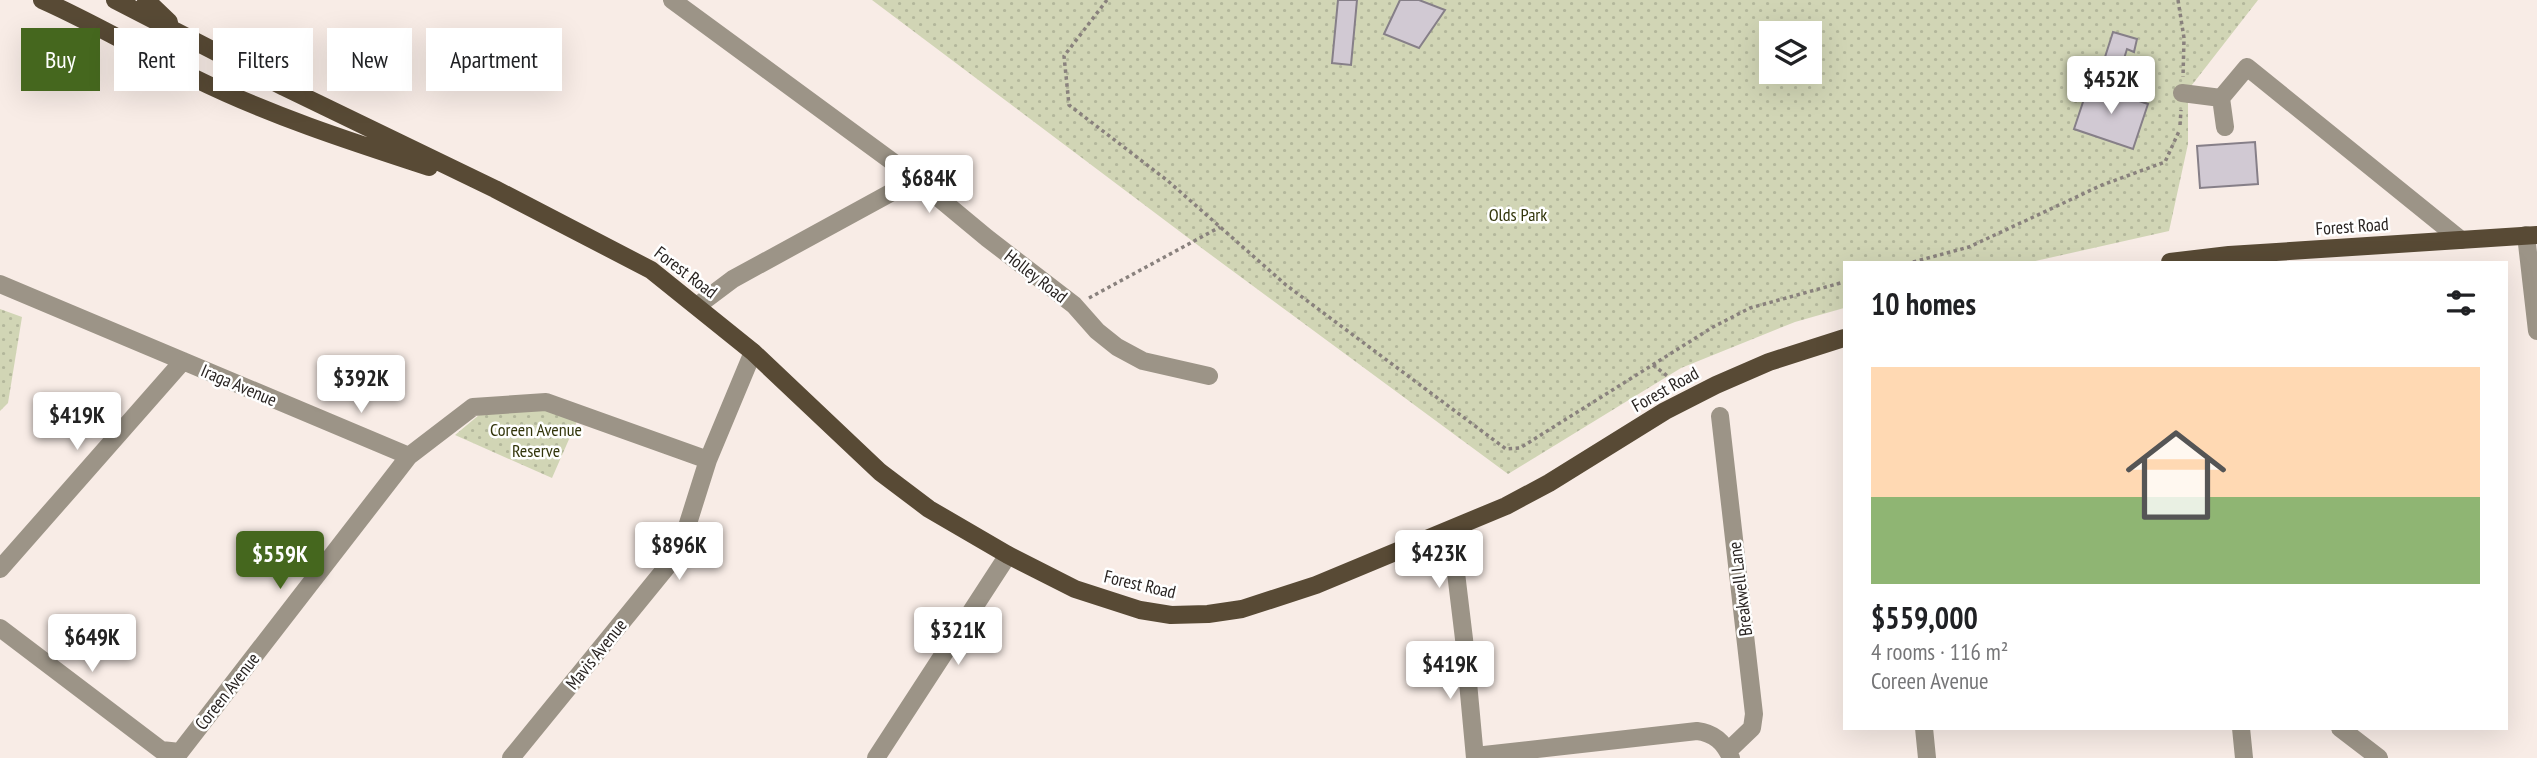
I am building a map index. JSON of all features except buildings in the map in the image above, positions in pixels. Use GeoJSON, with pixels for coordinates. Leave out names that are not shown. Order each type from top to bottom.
{"type":"FeatureCollection","features":[{"type":"Feature","properties":{"kind":"main road","name":"Forest Road"},"geometry":{"type":"LineString","coordinates":[[115,0],[167,28]]}},
{"type":"Feature","properties":{"kind":"main road"},"geometry":{"type":"LineString","coordinates":[[146,0],[175,28]]}},
{"type":"Feature","properties":{"kind":"main road","name":"Forest Road"},"geometry":{"type":"LineString","coordinates":[[49,1],[195,78],[262,108],[349,141],[495,189]]}},
{"type":"Feature","properties":{"kind":"main road","name":"Forest Road"},"geometry":{"type":"LineString","coordinates":[[199,44],[495,189],[651,270],[753,352],[858,453],[929,509],[1007,555],[1075,589],[1119,605],[1171,615],[1208,614],[1242,609],[1278,598],[1448,532],[1539,489],[1665,411],[1716,385],[1769,362],[1843,338]]}},
{"type":"Feature","properties":{"kind":"main road","name":"Forest Road"},"geometry":{"type":"LineString","coordinates":[[2189,261],[2233,255],[2531,235]]}},
{"type":"Feature","properties":{"kind":"street","name":"Holley Road"},"geometry":{"type":"LineString","coordinates":[[672,0],[916,179],[1074,305],[1097,331],[1117,347],[1143,361],[1209,376]]}},
{"type":"Feature","properties":{"kind":"street"},"geometry":{"type":"LineString","coordinates":[[2225,127],[2221,98],[2247,67],[2461,240]]}},
{"type":"Feature","properties":{"kind":"street"},"geometry":{"type":"LineString","coordinates":[[2182,93],[2221,98]]}},
{"type":"Feature","properties":{"kind":"street"},"geometry":{"type":"LineString","coordinates":[[697,306],[733,279],[916,179]]}},
{"type":"Feature","properties":{"kind":"street"},"geometry":{"type":"LineString","coordinates":[[2531,235],[2537,331]]}},
{"type":"Feature","properties":{"kind":"street","name":"Iraga Avenue"},"geometry":{"type":"LineString","coordinates":[[0,284],[409,456]]}},
{"type":"Feature","properties":{"kind":"street","name":"Mavis Avenue"},"geometry":{"type":"LineString","coordinates":[[511,758],[679,552],[708,460],[753,352]]}},
{"type":"Feature","properties":{"kind":"street"},"geometry":{"type":"LineString","coordinates":[[0,569],[183,361]]}},
{"type":"Feature","properties":{"kind":"street"},"geometry":{"type":"LineString","coordinates":[[409,456],[472,407],[546,402],[708,460]]}},
{"type":"Feature","properties":{"kind":"street","name":"Breakwell Lane"},"geometry":{"type":"LineString","coordinates":[[1720,416],[1754,714],[1752,728],[1729,754]]}},
{"type":"Feature","properties":{"kind":"street","name":"Coreen Avenue"},"geometry":{"type":"LineString","coordinates":[[0,628],[161,750],[180,752],[409,456]]}},
{"type":"Feature","properties":{"kind":"street"},"geometry":{"type":"LineString","coordinates":[[1448,532],[1453,548],[1463,628],[1475,757],[1683,731],[1708,733],[1723,743],[1729,754]]}},
{"type":"Feature","properties":{"kind":"street"},"geometry":{"type":"LineString","coordinates":[[876,758],[1007,555]]}},
{"type":"Feature","properties":{"kind":"street"},"geometry":{"type":"LineString","coordinates":[[1924,730],[1927,758]]}},
{"type":"Feature","properties":{"kind":"street"},"geometry":{"type":"LineString","coordinates":[[2241,730],[2244,758]]}},
{"type":"Feature","properties":{"kind":"street"},"geometry":{"type":"LineString","coordinates":[[2343,730],[2379,758]]}},
{"type":"Feature","properties":{"kind":"path"},"geometry":{"type":"LineString","coordinates":[[1108,0],[1064,56],[1069,105],[1168,181],[1286,285],[1506,449],[1520,448],[1713,327],[1750,308],[1843,282]]}},
{"type":"Feature","properties":{"kind":"path"},"geometry":{"type":"LineString","coordinates":[[1917,261],[1969,247],[2102,185],[2165,162],[2180,127],[2184,38],[2178,0]]}},
{"type":"Feature","properties":{"kind":"path"},"geometry":{"type":"LineString","coordinates":[[1074,305],[1220,227]]}},
{"type":"Feature","properties":{"kind":"path"},"geometry":{"type":"LineString","coordinates":[[1653,365],[1670,378]]}},
{"type":"Feature","properties":{"kind":"green space","name":"Olds Park"},"geometry":{"type":"Polygon","coordinates":[[[872,0],[2258,0],[2188,90],[2188,144],[2169,231],[2035,261],[1843,261],[1843,308],[1795,322],[1681,368],[1508,474],[872,0]]]}},
{"type":"Feature","properties":{"kind":"green space"},"geometry":{"type":"Polygon","coordinates":[[[0,309],[22,317],[8,403],[0,411],[0,309]]]}},
{"type":"Feature","properties":{"kind":"green space","name":"Coreen Avenue Reserve"},"geometry":{"type":"Polygon","coordinates":[[[542,409],[577,421],[552,478],[455,435],[479,415],[542,409]]]}}]}
